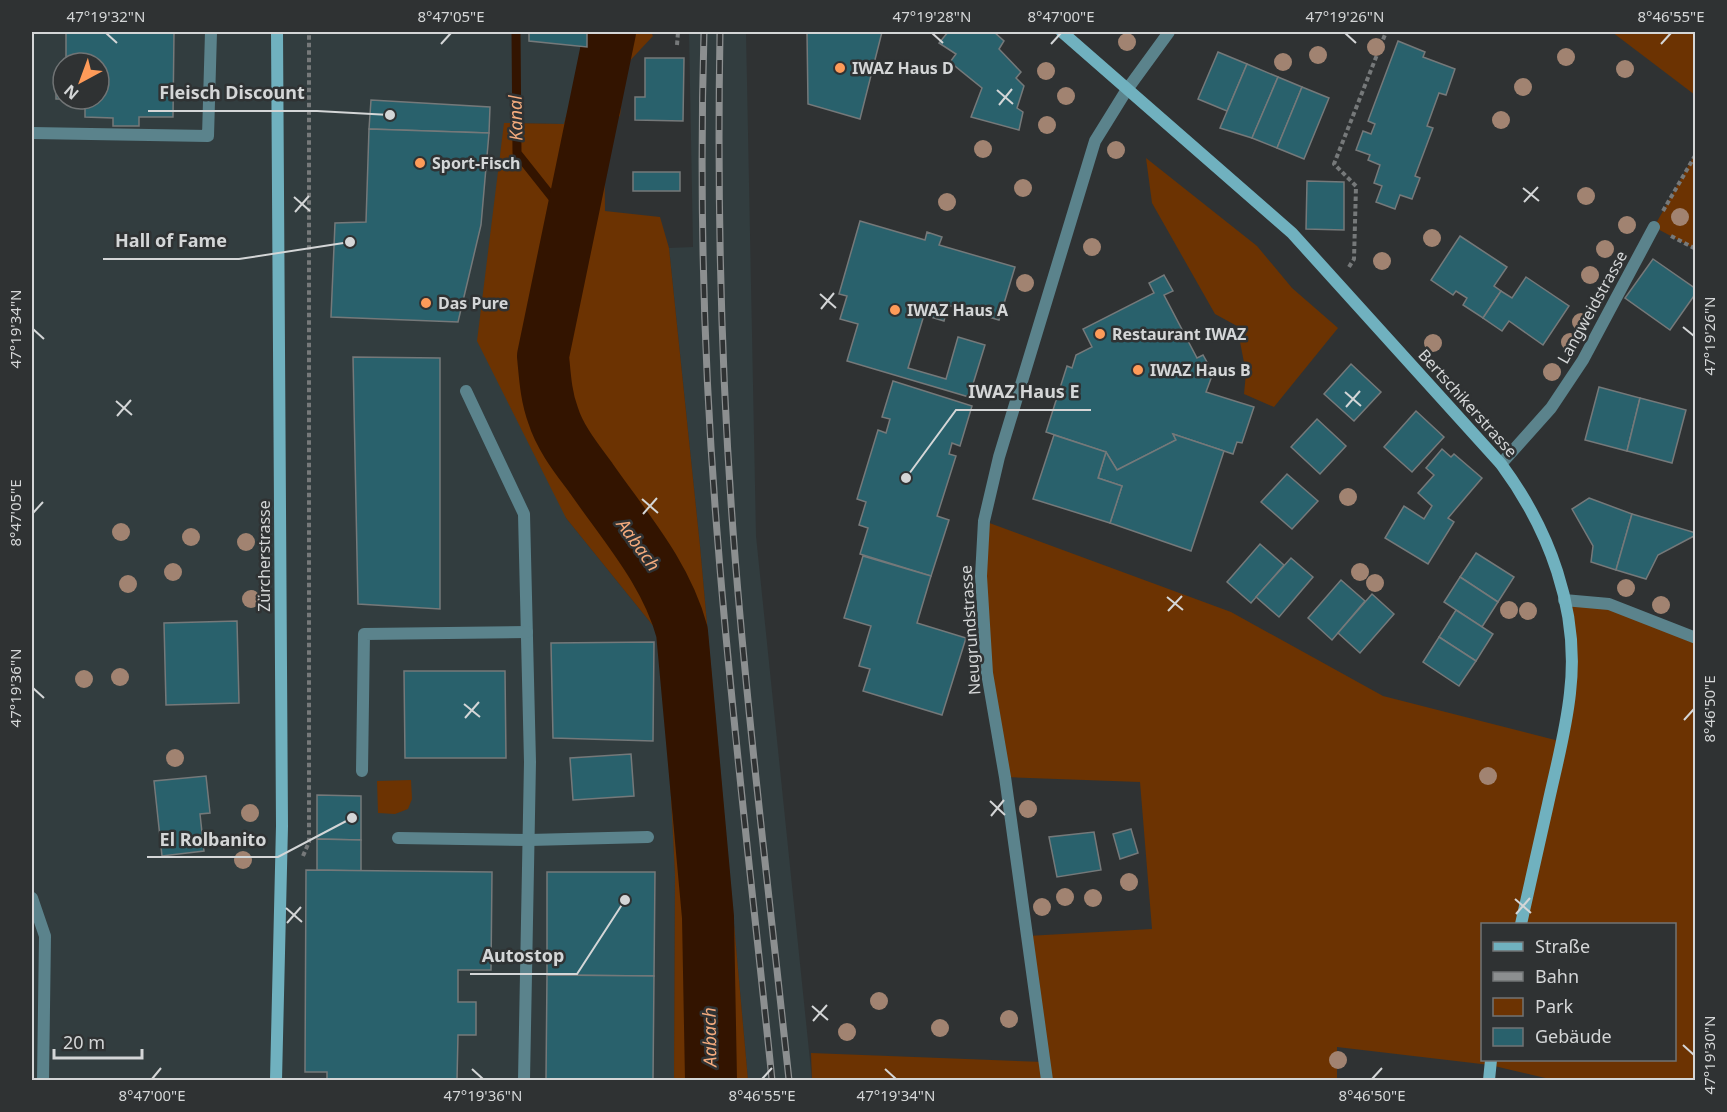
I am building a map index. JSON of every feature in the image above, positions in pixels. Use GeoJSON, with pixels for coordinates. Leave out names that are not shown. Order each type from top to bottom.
{"type":"FeatureCollection","features":[{"type":"Feature","properties":{"kind":"street"},"geometry":{"type":"LineString","coordinates":[[32,133],[208,136],[211,32]]}},
{"type":"Feature","properties":{"kind":"street","name":"Zürcherstrasse"},"geometry":{"type":"LineString","coordinates":[[276,1080],[282,826],[277,32]]}},
{"type":"Feature","properties":{"kind":"street","name":"Bertschikerstrasse"},"geometry":{"type":"LineString","coordinates":[[1062,32],[1126,91],[1292,233],[1501,464],[1540,526],[1558,568],[1571,645],[1571,691],[1563,742],[1521,923]]}},
{"type":"Feature","properties":{"kind":"street","name":"Neugrundstrasse"},"geometry":{"type":"LineString","coordinates":[[1047,1080],[1005,777],[987,673],[981,576],[984,521],[999,457],[1095,141],[1126,91],[1169,32]]}},
{"type":"Feature","properties":{"kind":"street","name":"Langweidstrasse"},"geometry":{"type":"LineString","coordinates":[[1501,464],[1551,408],[1583,360],[1654,227]]}},
{"type":"Feature","properties":{"kind":"street"},"geometry":{"type":"LineString","coordinates":[[466,391],[524,514],[529,840],[524,1080]]}},
{"type":"Feature","properties":{"kind":"street"},"geometry":{"type":"LineString","coordinates":[[1564,600],[1609,604],[1695,638]]}},
{"type":"Feature","properties":{"kind":"street"},"geometry":{"type":"LineString","coordinates":[[362,771],[364,634],[527,632]]}},
{"type":"Feature","properties":{"kind":"street"},"geometry":{"type":"LineString","coordinates":[[398,838],[529,840],[648,837]]}},
{"type":"Feature","properties":{"kind":"street"},"geometry":{"type":"LineString","coordinates":[[32,898],[45,936],[43,1080]]}},
{"type":"Feature","properties":{"kind":"street"},"geometry":{"type":"LineString","coordinates":[[1489,1080],[1491,1061]]}},
{"type":"Feature","properties":{"kind":"path"},"geometry":{"type":"LineString","coordinates":[[300,862],[309,842],[309,32]]}},
{"type":"Feature","properties":{"kind":"path"},"geometry":{"type":"LineString","coordinates":[[677,45],[678,32]]}},
{"type":"Feature","properties":{"kind":"path"},"geometry":{"type":"LineString","coordinates":[[1337,282],[1354,259],[1356,186],[1334,164],[1386,32]]}},
{"type":"Feature","properties":{"kind":"path"},"geometry":{"type":"LineString","coordinates":[[1695,154],[1654,227],[1695,249]]}},
{"type":"Feature","properties":{"kind":"shaded area"},"geometry":{"type":"Polygon","coordinates":[[[32,32],[590,32],[564,124],[505,123],[566,518],[663,638],[675,875],[674,1080],[32,1080],[32,32]]]}},
{"type":"Feature","properties":{"kind":"shaded area"},"geometry":{"type":"Polygon","coordinates":[[[689,32],[746,32],[756,536],[812,1080],[748,1080],[700,546],[669,248],[693,247],[689,32]]]}},
{"type":"Feature","properties":{"kind":"green space"},"geometry":{"type":"Polygon","coordinates":[[[590,32],[651,32],[653,36],[625,66],[620,116],[604,124],[605,211],[660,217],[669,248],[700,546],[748,1080],[674,1080],[675,875],[663,638],[566,518],[477,341],[504,123],[564,124],[590,32]]]}},
{"type":"Feature","properties":{"kind":"green space"},"geometry":{"type":"Polygon","coordinates":[[[1612,32],[1695,32],[1695,95],[1612,32]]]}},
{"type":"Feature","properties":{"kind":"green space"},"geometry":{"type":"Polygon","coordinates":[[[1695,154],[1695,249],[1654,227],[1695,154]]]}},
{"type":"Feature","properties":{"kind":"green space"},"geometry":{"type":"Polygon","coordinates":[[[1146,158],[1257,246],[1292,288],[1338,328],[1274,407],[1244,394],[1246,373],[1237,326],[1215,314],[1152,203],[1146,158]]]}},
{"type":"Feature","properties":{"kind":"green space"},"geometry":{"type":"Polygon","coordinates":[[[984,521],[1231,612],[1383,696],[1563,742],[1571,691],[1564,600],[1609,604],[1695,638],[1695,1080],[1554,1080],[1490,1065],[1337,1047],[1337,1080],[812,1080],[811,1053],[1044,1062],[1027,936],[1152,929],[1140,782],[1005,777],[987,673],[984,521]]]}},
{"type":"Feature","properties":{"kind":"green space"},"geometry":{"type":"Polygon","coordinates":[[[411,780],[412,799],[408,809],[395,814],[378,813],[377,781],[411,780]]]}},
{"type":"Feature","properties":{"kind":"building"},"geometry":{"type":"Polygon","coordinates":[[[66,32],[174,32],[173,117],[139,117],[139,126],[113,126],[113,118],[85,117],[85,111],[111,111],[111,51],[66,51],[66,32]]]}},
{"type":"Feature","properties":{"kind":"building"},"geometry":{"type":"Polygon","coordinates":[[[529,32],[587,32],[587,47],[529,41],[529,32]]]}},
{"type":"Feature","properties":{"kind":"building","name":"IWAZ Haus D"},"geometry":{"type":"Polygon","coordinates":[[[807,32],[882,32],[860,119],[808,104],[807,32]]]}},
{"type":"Feature","properties":{"kind":"building"},"geometry":{"type":"Polygon","coordinates":[[[948,32],[994,32],[1004,41],[999,49],[1021,72],[1016,78],[1024,86],[1017,108],[1023,112],[1019,130],[971,117],[982,88],[950,62],[956,54],[939,43],[948,32]]]}},
{"type":"Feature","properties":{"kind":"building"},"geometry":{"type":"Polygon","coordinates":[[[1398,41],[1425,52],[1423,57],[1455,69],[1446,95],[1439,93],[1427,126],[1433,128],[1415,176],[1420,178],[1412,199],[1400,195],[1395,209],[1376,202],[1382,186],[1374,183],[1380,165],[1368,160],[1370,155],[1356,150],[1363,131],[1371,134],[1375,124],[1368,121],[1398,41]]]}},
{"type":"Feature","properties":{"kind":"building"},"geometry":{"type":"Polygon","coordinates":[[[1218,52],[1247,64],[1227,111],[1198,99],[1218,52]]]}},
{"type":"Feature","properties":{"kind":"building"},"geometry":{"type":"Polygon","coordinates":[[[645,58],[684,58],[683,121],[635,120],[635,97],[645,97],[645,58]]]}},
{"type":"Feature","properties":{"kind":"building"},"geometry":{"type":"Polygon","coordinates":[[[1247,64],[1278,77],[1252,138],[1220,128],[1247,64]]]}},
{"type":"Feature","properties":{"kind":"building"},"geometry":{"type":"Polygon","coordinates":[[[1278,77],[1302,87],[1277,148],[1252,138],[1278,77]]]}},
{"type":"Feature","properties":{"kind":"building"},"geometry":{"type":"Polygon","coordinates":[[[1302,87],[1329,98],[1304,159],[1277,148],[1302,87]]]}},
{"type":"Feature","properties":{"kind":"building"},"geometry":{"type":"Polygon","coordinates":[[[371,100],[490,107],[489,133],[369,129],[371,100]]]}},
{"type":"Feature","properties":{"kind":"building"},"geometry":{"type":"Polygon","coordinates":[[[369,129],[489,133],[481,225],[458,322],[331,317],[335,223],[366,222],[369,129]]]}},
{"type":"Feature","properties":{"kind":"building"},"geometry":{"type":"Polygon","coordinates":[[[633,172],[680,172],[680,191],[633,191],[633,172]]]}},
{"type":"Feature","properties":{"kind":"building"},"geometry":{"type":"Polygon","coordinates":[[[1307,181],[1344,182],[1344,230],[1306,229],[1307,181]]]}},
{"type":"Feature","properties":{"kind":"building","name":"IWAZ Haus A"},"geometry":{"type":"Polygon","coordinates":[[[860,221],[925,240],[927,232],[942,237],[939,245],[1015,267],[999,320],[948,305],[944,321],[924,315],[908,368],[946,379],[958,337],[985,345],[969,397],[847,361],[858,324],[840,319],[847,296],[839,294],[860,221]]]}},
{"type":"Feature","properties":{"kind":"building"},"geometry":{"type":"Polygon","coordinates":[[[1460,236],[1507,267],[1494,286],[1501,291],[1483,318],[1463,305],[1467,298],[1456,291],[1453,295],[1431,280],[1460,236]]]}},
{"type":"Feature","properties":{"kind":"building"},"geometry":{"type":"Polygon","coordinates":[[[1653,259],[1696,289],[1696,293],[1670,330],[1625,298],[1653,259]]]}},
{"type":"Feature","properties":{"kind":"building","name":"IWAZ Haus B"},"geometry":{"type":"Polygon","coordinates":[[[1164,275],[1173,291],[1164,295],[1197,358],[1203,355],[1213,373],[1206,392],[1254,407],[1242,443],[1237,442],[1233,454],[1173,434],[1176,440],[1117,470],[1106,452],[1046,432],[1067,366],[1072,368],[1076,355],[1092,347],[1083,329],[1154,293],[1149,283],[1164,275]]]}},
{"type":"Feature","properties":{"kind":"building"},"geometry":{"type":"Polygon","coordinates":[[[1526,277],[1569,306],[1543,345],[1509,321],[1502,331],[1483,318],[1501,291],[1512,298],[1526,277]]]}},
{"type":"Feature","properties":{"kind":"building"},"geometry":{"type":"Polygon","coordinates":[[[353,357],[440,358],[440,609],[358,604],[353,357]]]}},
{"type":"Feature","properties":{"kind":"building"},"geometry":{"type":"Polygon","coordinates":[[[1351,364],[1381,392],[1354,421],[1324,394],[1351,364]]]}},
{"type":"Feature","properties":{"kind":"building"},"geometry":{"type":"Polygon","coordinates":[[[893,381],[972,406],[960,446],[952,443],[949,454],[956,456],[937,516],[949,520],[931,576],[860,554],[868,528],[859,525],[866,502],[857,499],[878,430],[886,433],[890,419],[882,417],[893,381]]]}},
{"type":"Feature","properties":{"kind":"building"},"geometry":{"type":"Polygon","coordinates":[[[1599,387],[1640,398],[1627,451],[1585,440],[1599,387]]]}},
{"type":"Feature","properties":{"kind":"building"},"geometry":{"type":"Polygon","coordinates":[[[1640,398],[1686,410],[1672,463],[1627,451],[1640,398]]]}},
{"type":"Feature","properties":{"kind":"building"},"geometry":{"type":"Polygon","coordinates":[[[1416,411],[1444,437],[1412,472],[1384,447],[1416,411]]]}},
{"type":"Feature","properties":{"kind":"building"},"geometry":{"type":"Polygon","coordinates":[[[1317,419],[1346,446],[1320,474],[1291,447],[1317,419]]]}},
{"type":"Feature","properties":{"kind":"building"},"geometry":{"type":"Polygon","coordinates":[[[1173,434],[1224,451],[1191,551],[1110,523],[1122,486],[1098,478],[1106,452],[1117,470],[1176,440],[1173,434]]]}},
{"type":"Feature","properties":{"kind":"building"},"geometry":{"type":"Polygon","coordinates":[[[1054,435],[1106,452],[1098,478],[1122,486],[1110,523],[1033,499],[1054,435]]]}},
{"type":"Feature","properties":{"kind":"building"},"geometry":{"type":"Polygon","coordinates":[[[1442,449],[1451,457],[1454,454],[1482,478],[1448,518],[1454,522],[1428,564],[1385,538],[1404,506],[1424,519],[1432,506],[1418,493],[1434,475],[1426,468],[1442,449]]]}},
{"type":"Feature","properties":{"kind":"building"},"geometry":{"type":"Polygon","coordinates":[[[1287,474],[1318,501],[1292,529],[1261,502],[1287,474]]]}},
{"type":"Feature","properties":{"kind":"building"},"geometry":{"type":"Polygon","coordinates":[[[1589,498],[1632,514],[1616,570],[1591,562],[1593,546],[1572,509],[1589,498]]]}},
{"type":"Feature","properties":{"kind":"building"},"geometry":{"type":"Polygon","coordinates":[[[1632,514],[1696,533],[1696,535],[1658,555],[1646,579],[1616,570],[1632,514]]]}},
{"type":"Feature","properties":{"kind":"building"},"geometry":{"type":"Polygon","coordinates":[[[1260,544],[1284,565],[1251,603],[1227,582],[1260,544]]]}},
{"type":"Feature","properties":{"kind":"building"},"geometry":{"type":"Polygon","coordinates":[[[1476,553],[1514,577],[1498,602],[1460,577],[1476,553]]]}},
{"type":"Feature","properties":{"kind":"building"},"geometry":{"type":"Polygon","coordinates":[[[863,556],[931,576],[917,623],[966,638],[942,715],[863,691],[870,669],[859,666],[871,626],[844,618],[863,556]]]}},
{"type":"Feature","properties":{"kind":"building"},"geometry":{"type":"Polygon","coordinates":[[[1291,558],[1313,577],[1279,617],[1256,597],[1291,558]]]}},
{"type":"Feature","properties":{"kind":"building"},"geometry":{"type":"Polygon","coordinates":[[[1460,577],[1498,602],[1482,627],[1444,602],[1460,577]]]}},
{"type":"Feature","properties":{"kind":"building"},"geometry":{"type":"Polygon","coordinates":[[[1341,580],[1365,601],[1332,640],[1308,618],[1341,580]]]}},
{"type":"Feature","properties":{"kind":"building"},"geometry":{"type":"Polygon","coordinates":[[[1372,594],[1394,614],[1360,653],[1338,633],[1372,594]]]}},
{"type":"Feature","properties":{"kind":"building"},"geometry":{"type":"Polygon","coordinates":[[[1456,610],[1493,634],[1476,661],[1439,637],[1456,610]]]}},
{"type":"Feature","properties":{"kind":"building"},"geometry":{"type":"Polygon","coordinates":[[[237,621],[239,703],[166,705],[164,623],[237,621]]]}},
{"type":"Feature","properties":{"kind":"building"},"geometry":{"type":"Polygon","coordinates":[[[1439,637],[1476,661],[1459,686],[1423,662],[1439,637]]]}},
{"type":"Feature","properties":{"kind":"building"},"geometry":{"type":"Polygon","coordinates":[[[654,642],[653,741],[553,738],[551,643],[654,642]]]}},
{"type":"Feature","properties":{"kind":"building"},"geometry":{"type":"Polygon","coordinates":[[[404,671],[505,671],[506,758],[405,758],[404,671]]]}},
{"type":"Feature","properties":{"kind":"building"},"geometry":{"type":"Polygon","coordinates":[[[631,754],[634,796],[573,800],[570,758],[631,754]]]}},
{"type":"Feature","properties":{"kind":"building"},"geometry":{"type":"Polygon","coordinates":[[[206,776],[210,813],[200,814],[204,851],[162,856],[154,781],[206,776]]]}},
{"type":"Feature","properties":{"kind":"building"},"geometry":{"type":"Polygon","coordinates":[[[317,795],[361,796],[361,840],[317,839],[317,795]]]}},
{"type":"Feature","properties":{"kind":"building"},"geometry":{"type":"Polygon","coordinates":[[[1131,829],[1138,853],[1120,859],[1113,834],[1131,829]]]}},
{"type":"Feature","properties":{"kind":"building"},"geometry":{"type":"Polygon","coordinates":[[[1094,832],[1101,870],[1057,877],[1049,837],[1094,832]]]}},
{"type":"Feature","properties":{"kind":"building"},"geometry":{"type":"Polygon","coordinates":[[[317,839],[361,840],[361,871],[317,870],[317,839]]]}},
{"type":"Feature","properties":{"kind":"building"},"geometry":{"type":"Polygon","coordinates":[[[306,870],[492,872],[491,970],[458,970],[458,1002],[476,1002],[476,1035],[458,1035],[457,1080],[327,1080],[327,1072],[305,1072],[306,870]]]}},
{"type":"Feature","properties":{"kind":"building"},"geometry":{"type":"Polygon","coordinates":[[[547,872],[655,872],[654,976],[547,975],[547,872]]]}},
{"type":"Feature","properties":{"kind":"building"},"geometry":{"type":"Polygon","coordinates":[[[547,975],[654,976],[653,1080],[546,1080],[547,975]]]}},
{"type":"Feature","properties":{"kind":"waterway","name":"Kanal"},"geometry":{"type":"LineString","coordinates":[[516,32],[517,153],[571,221]]}},
{"type":"Feature","properties":{"kind":"waterway","name":"Aabach"},"geometry":{"type":"LineString","coordinates":[[610,32],[543,356],[544,371],[553,415],[564,440],[655,570],[675,610],[682,632],[708,917],[711,1080]]}},
{"type":"Feature","properties":{"kind":"railway"},"geometry":{"type":"LineString","coordinates":[[704,32],[703,224],[706,352],[713,480],[730,678],[772,1080]]}},
{"type":"Feature","properties":{"kind":"railway"},"geometry":{"type":"LineString","coordinates":[[720,32],[721,288],[734,544],[789,1080]]}},
{"type":"Feature","properties":{"kind":"place","name":"IWAZ Haus D"},"geometry":{"type":"Point","coordinates":[840,68]}},
{"type":"Feature","properties":{"kind":"place","name":"Fleisch Discount"},"geometry":{"type":"Point","coordinates":[390,115]}},
{"type":"Feature","properties":{"kind":"place","name":"Sport-Fisch"},"geometry":{"type":"Point","coordinates":[420,163]}},
{"type":"Feature","properties":{"kind":"place","name":"Hall of Fame"},"geometry":{"type":"Point","coordinates":[350,242]}},
{"type":"Feature","properties":{"kind":"place","name":"Das Pure"},"geometry":{"type":"Point","coordinates":[426,303]}},
{"type":"Feature","properties":{"kind":"place","name":"IWAZ Haus A"},"geometry":{"type":"Point","coordinates":[895,310]}},
{"type":"Feature","properties":{"kind":"place","name":"Restaurant IWAZ"},"geometry":{"type":"Point","coordinates":[1100,334]}},
{"type":"Feature","properties":{"kind":"place","name":"IWAZ Haus B"},"geometry":{"type":"Point","coordinates":[1138,370]}},
{"type":"Feature","properties":{"kind":"place","name":"IWAZ Haus E"},"geometry":{"type":"Point","coordinates":[906,478]}},
{"type":"Feature","properties":{"kind":"place","name":"El Rolbanito"},"geometry":{"type":"Point","coordinates":[352,818]}},
{"type":"Feature","properties":{"kind":"place","name":"Autostop"},"geometry":{"type":"Point","coordinates":[625,900]}}]}
